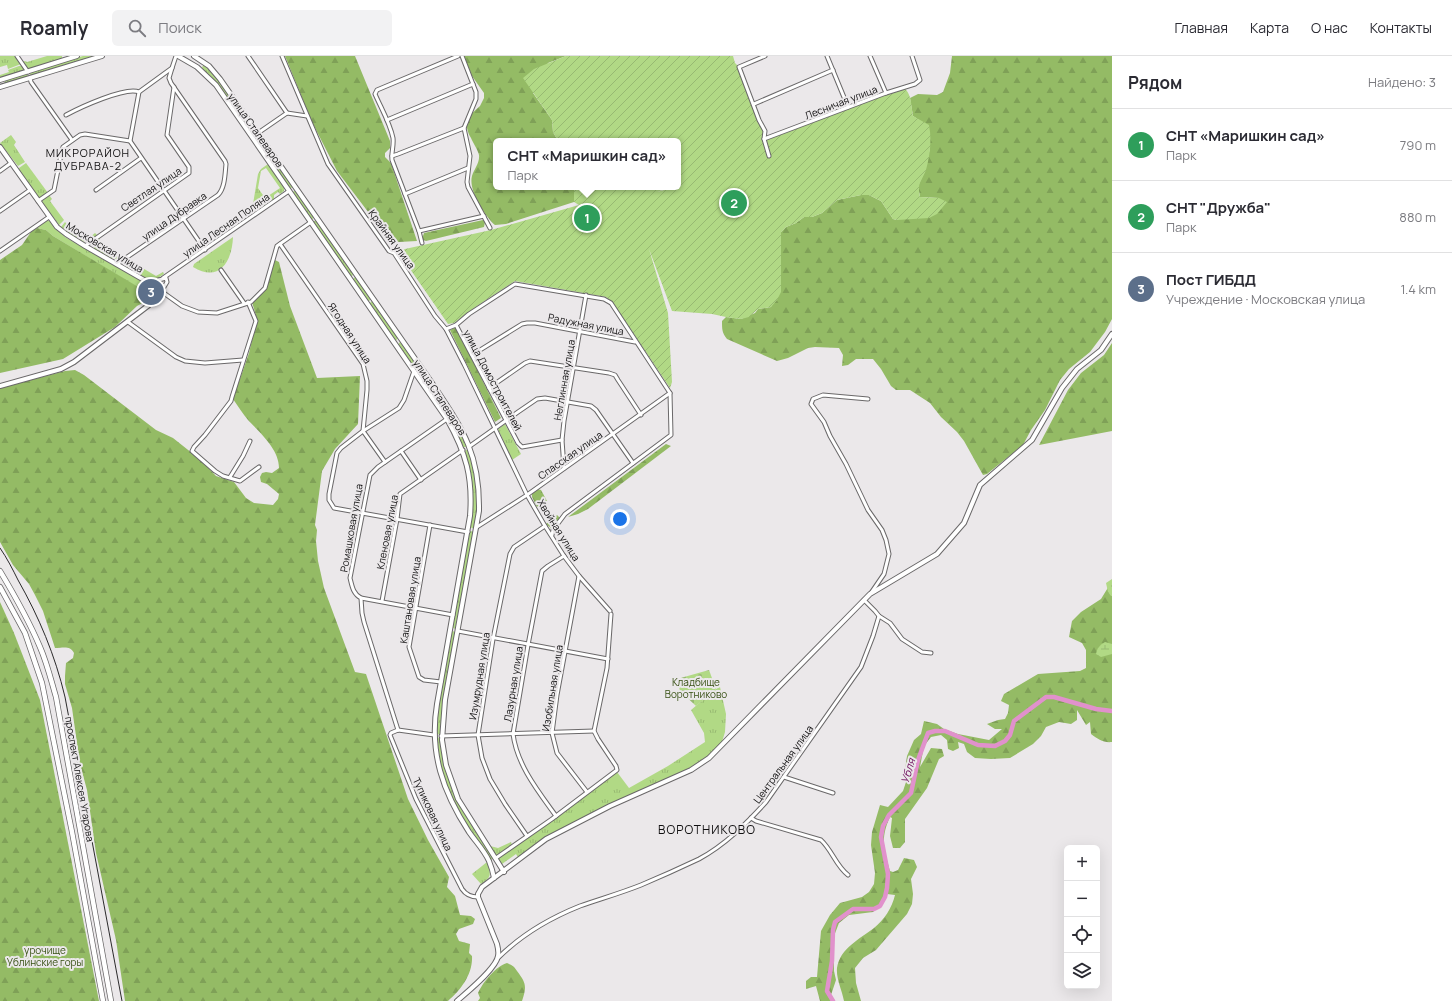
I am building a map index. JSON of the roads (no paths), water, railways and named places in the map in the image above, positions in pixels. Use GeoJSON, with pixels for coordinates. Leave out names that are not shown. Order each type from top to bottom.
{"type":"FeatureCollection","features":[{"type":"Feature","properties":{"kind":"main road"},"geometry":{"type":"LineString","coordinates":[[77,56],[65,58],[28,72],[0,80],[1,87],[102,56]]}},
{"type":"Feature","properties":{"kind":"main road","name":"улица Сталеваров"},"geometry":{"type":"LineString","coordinates":[[177,56],[197,66],[216,85],[447,419],[463,450],[471,485],[471,505],[468,531],[434,718],[434,735],[438,762],[446,790],[457,812],[489,862],[494,878]]}},
{"type":"Feature","properties":{"kind":"main road","name":"улица Сталеваров"},"geometry":{"type":"LineString","coordinates":[[194,56],[202,61],[220,79],[453,415],[470,446],[478,480],[479,511],[445,700],[441,736],[446,765],[453,788],[464,809],[504,872]]}},
{"type":"Feature","properties":{"kind":"main road"},"geometry":{"type":"LineString","coordinates":[[197,66],[202,61]]}},
{"type":"Feature","properties":{"kind":"main road"},"geometry":{"type":"LineString","coordinates":[[28,72],[30,78]]}},
{"type":"Feature","properties":{"kind":"main road","name":"Московская улица"},"geometry":{"type":"LineString","coordinates":[[0,147],[57,227],[85,246],[160,289]]}},
{"type":"Feature","properties":{"kind":"main road"},"geometry":{"type":"LineString","coordinates":[[289,191],[296,187]]}},
{"type":"Feature","properties":{"kind":"main road"},"geometry":{"type":"LineString","coordinates":[[311,222],[317,218]]}},
{"type":"Feature","properties":{"kind":"main road"},"geometry":{"type":"LineString","coordinates":[[0,386],[62,369],[74,362],[149,305],[160,289]]}},
{"type":"Feature","properties":{"kind":"main road"},"geometry":{"type":"LineString","coordinates":[[367,304],[373,300]]}},
{"type":"Feature","properties":{"kind":"main road"},"geometry":{"type":"LineString","coordinates":[[457,1001],[490,970],[498,958],[499,951],[497,944],[478,898],[482,887],[504,872],[546,838],[610,806],[691,770],[709,758],[870,594],[937,554],[964,523],[980,485],[1032,440],[1062,388],[1077,369],[1101,350],[1112,334]]}},
{"type":"Feature","properties":{"kind":"main road"},"geometry":{"type":"LineString","coordinates":[[395,344],[401,339]]}},
{"type":"Feature","properties":{"kind":"main road"},"geometry":{"type":"LineString","coordinates":[[463,450],[470,446]]}},
{"type":"Feature","properties":{"kind":"main road"},"geometry":{"type":"LineString","coordinates":[[468,531],[476,529]]}},
{"type":"Feature","properties":{"kind":"main road","name":"проспект Алексея Угарова"},"geometry":{"type":"LineString","coordinates":[[0,571],[18,600],[38,643],[56,697],[111,1001]]}},
{"type":"Feature","properties":{"kind":"main road","name":"проспект Алексея Угарова"},"geometry":{"type":"LineString","coordinates":[[0,587],[25,633],[34,656],[46,699],[103,1001]]}},
{"type":"Feature","properties":{"kind":"main road"},"geometry":{"type":"LineString","coordinates":[[450,630],[458,631]]}},
{"type":"Feature","properties":{"kind":"main road"},"geometry":{"type":"LineString","coordinates":[[434,735],[441,736]]}},
{"type":"Feature","properties":{"kind":"main road"},"geometry":{"type":"LineString","coordinates":[[489,862],[496,858]]}},
{"type":"Feature","properties":{"kind":"main road"},"geometry":{"type":"LineString","coordinates":[[492,871],[497,870],[501,866]]}},
{"type":"Feature","properties":{"kind":"street"},"geometry":{"type":"LineString","coordinates":[[17,56],[28,72]]}},
{"type":"Feature","properties":{"kind":"street"},"geometry":{"type":"LineString","coordinates":[[177,56],[172,68],[139,92],[130,141],[205,250]]}},
{"type":"Feature","properties":{"kind":"street"},"geometry":{"type":"LineString","coordinates":[[248,56],[287,113]]}},
{"type":"Feature","properties":{"kind":"street","name":"Крайняя улица"},"geometry":{"type":"LineString","coordinates":[[282,56],[328,164],[389,250],[394,253],[435,316],[446,329],[495,428]]}},
{"type":"Feature","properties":{"kind":"street"},"geometry":{"type":"LineString","coordinates":[[422,243],[419,231],[396,173],[392,156],[394,144],[392,136],[375,94],[377,90],[458,56]]}},
{"type":"Feature","properties":{"kind":"street"},"geometry":{"type":"LineString","coordinates":[[462,56],[476,92],[476,99],[464,128],[470,156],[468,168],[468,187],[490,228]]}},
{"type":"Feature","properties":{"kind":"street"},"geometry":{"type":"LineString","coordinates":[[765,56],[739,67],[759,120],[765,131],[764,140],[769,156]]}},
{"type":"Feature","properties":{"kind":"street"},"geometry":{"type":"LineString","coordinates":[[827,56],[848,108]]}},
{"type":"Feature","properties":{"kind":"street"},"geometry":{"type":"LineString","coordinates":[[870,56],[886,93]]}},
{"type":"Feature","properties":{"kind":"street","name":"Лесничая улица"},"geometry":{"type":"LineString","coordinates":[[764,140],[886,93],[915,84],[920,80],[920,76],[912,56]]}},
{"type":"Feature","properties":{"kind":"street","name":"улица Дубравка"},"geometry":{"type":"LineString","coordinates":[[117,264],[221,192],[226,164],[225,161],[169,80],[172,68]]}},
{"type":"Feature","properties":{"kind":"street"},"geometry":{"type":"LineString","coordinates":[[754,104],[833,70]]}},
{"type":"Feature","properties":{"kind":"street"},"geometry":{"type":"LineString","coordinates":[[30,78],[72,140]]}},
{"type":"Feature","properties":{"kind":"street"},"geometry":{"type":"LineString","coordinates":[[386,120],[473,84]]}},
{"type":"Feature","properties":{"kind":"street","name":"Светлая улица"},"geometry":{"type":"LineString","coordinates":[[85,246],[190,173],[190,170],[167,135],[174,88]]}},
{"type":"Feature","properties":{"kind":"street"},"geometry":{"type":"LineString","coordinates":[[66,115],[88,104],[128,91],[139,92]]}},
{"type":"Feature","properties":{"kind":"street"},"geometry":{"type":"LineString","coordinates":[[258,133],[287,113],[307,116]]}},
{"type":"Feature","properties":{"kind":"street"},"geometry":{"type":"LineString","coordinates":[[392,156],[464,128]]}},
{"type":"Feature","properties":{"kind":"street"},"geometry":{"type":"LineString","coordinates":[[38,201],[54,190],[62,150],[72,140],[85,134],[130,141]]}},
{"type":"Feature","properties":{"kind":"street"},"geometry":{"type":"LineString","coordinates":[[96,190],[141,158]]}},
{"type":"Feature","properties":{"kind":"street"},"geometry":{"type":"LineString","coordinates":[[0,171],[11,163]]}},
{"type":"Feature","properties":{"kind":"street"},"geometry":{"type":"LineString","coordinates":[[405,194],[468,168]]}},
{"type":"Feature","properties":{"kind":"street"},"geometry":{"type":"LineString","coordinates":[[0,211],[30,190]]}},
{"type":"Feature","properties":{"kind":"street","name":"улица Лесная Поляна"},"geometry":{"type":"LineString","coordinates":[[163,278],[289,191]]}},
{"type":"Feature","properties":{"kind":"street"},"geometry":{"type":"LineString","coordinates":[[419,231],[484,216]]}},
{"type":"Feature","properties":{"kind":"street"},"geometry":{"type":"LineString","coordinates":[[0,251],[49,217]]}},
{"type":"Feature","properties":{"kind":"street","name":"Московская улица"},"geometry":{"type":"LineString","coordinates":[[160,289],[182,306],[198,312],[217,313],[248,302],[258,296],[265,288],[274,250],[311,222]]}},
{"type":"Feature","properties":{"kind":"street","name":"Ягодная улица"},"geometry":{"type":"LineString","coordinates":[[280,244],[363,364],[367,380],[364,431]]}},
{"type":"Feature","properties":{"kind":"street"},"geometry":{"type":"LineString","coordinates":[[222,270],[244,303]]}},
{"type":"Feature","properties":{"kind":"street","name":"улица Лесная Поляна"},"geometry":{"type":"LineString","coordinates":[[160,289],[164,287],[172,272]]}},
{"type":"Feature","properties":{"kind":"street"},"geometry":{"type":"LineString","coordinates":[[163,278],[167,280]]}},
{"type":"Feature","properties":{"kind":"street","name":"Московская улица"},"geometry":{"type":"LineString","coordinates":[[147,282],[163,278]]}},
{"type":"Feature","properties":{"kind":"street"},"geometry":{"type":"LineString","coordinates":[[159,280],[158,283],[160,289]]}},
{"type":"Feature","properties":{"kind":"street","name":"улица Домостроителей"},"geometry":{"type":"LineString","coordinates":[[446,329],[456,325],[469,314],[515,284],[604,299],[610,303],[635,342]]}},
{"type":"Feature","properties":{"kind":"street","name":"Неглинная улица"},"geometry":{"type":"LineString","coordinates":[[564,468],[562,440],[567,402],[586,295]]}},
{"type":"Feature","properties":{"kind":"street"},"geometry":{"type":"LineString","coordinates":[[248,302],[256,321],[231,401],[192,451],[215,471],[223,476],[240,481],[259,467]]}},
{"type":"Feature","properties":{"kind":"street"},"geometry":{"type":"LineString","coordinates":[[128,322],[176,357],[186,361],[204,363],[243,360]]}},
{"type":"Feature","properties":{"kind":"street","name":"Радужная улица"},"geometry":{"type":"LineString","coordinates":[[472,355],[527,323],[580,331],[635,342],[670,393]]}},
{"type":"Feature","properties":{"kind":"street","name":"улица Домостроителей"},"geometry":{"type":"LineString","coordinates":[[456,325],[505,421],[518,443],[522,447],[562,440]]}},
{"type":"Feature","properties":{"kind":"street"},"geometry":{"type":"LineString","coordinates":[[489,388],[530,361],[610,373],[615,376],[641,414]]}},
{"type":"Feature","properties":{"kind":"street"},"geometry":{"type":"LineString","coordinates":[[414,371],[403,404],[341,448],[337,453],[329,500],[334,508],[430,526],[468,531]]}},
{"type":"Feature","properties":{"kind":"street"},"geometry":{"type":"LineString","coordinates":[[552,535],[553,530],[565,514],[671,435],[670,393]]}},
{"type":"Feature","properties":{"kind":"street","name":"Спасская улица"},"geometry":{"type":"LineString","coordinates":[[476,529],[527,495],[670,393]]}},
{"type":"Feature","properties":{"kind":"street"},"geometry":{"type":"LineString","coordinates":[[868,399],[823,395],[813,399],[811,404],[824,422],[868,510],[886,540],[889,554],[884,574],[870,594]]}},
{"type":"Feature","properties":{"kind":"street"},"geometry":{"type":"LineString","coordinates":[[470,446],[537,399],[545,398],[591,406],[596,410],[614,434],[633,463]]}},
{"type":"Feature","properties":{"kind":"street","name":"Ромашковая улица"},"geometry":{"type":"LineString","coordinates":[[398,730],[363,618],[361,598],[354,592],[350,578],[372,471],[447,419]]}},
{"type":"Feature","properties":{"kind":"street","name":"Хвойная улица"},"geometry":{"type":"LineString","coordinates":[[495,428],[527,495],[545,526],[579,576],[611,612],[608,659],[594,731]]}},
{"type":"Feature","properties":{"kind":"street"},"geometry":{"type":"LineString","coordinates":[[364,431],[385,462]]}},
{"type":"Feature","properties":{"kind":"street"},"geometry":{"type":"LineString","coordinates":[[230,478],[250,441]]}},
{"type":"Feature","properties":{"kind":"street","name":"Кленовая улица"},"geometry":{"type":"LineString","coordinates":[[382,601],[400,494],[463,450]]}},
{"type":"Feature","properties":{"kind":"street"},"geometry":{"type":"LineString","coordinates":[[401,451],[421,480]]}},
{"type":"Feature","properties":{"kind":"street","name":"Каштановая улица"},"geometry":{"type":"LineString","coordinates":[[430,526],[410,642],[410,652],[419,677],[424,680],[441,682]]}},
{"type":"Feature","properties":{"kind":"street","name":"Изумрудная улица"},"geometry":{"type":"LineString","coordinates":[[527,836],[490,779],[482,758],[478,735],[493,638],[510,554],[514,547],[545,526]]}},
{"type":"Feature","properties":{"kind":"street","name":"Лазурная улица"},"geometry":{"type":"LineString","coordinates":[[556,816],[521,763],[514,745],[513,734],[542,572],[548,566],[564,556]]}},
{"type":"Feature","properties":{"kind":"street","name":"Изобильная улица"},"geometry":{"type":"LineString","coordinates":[[579,576],[552,733],[554,747],[560,758],[587,792]]}},
{"type":"Feature","properties":{"kind":"street"},"geometry":{"type":"LineString","coordinates":[[361,598],[453,615]]}},
{"type":"Feature","properties":{"kind":"street"},"geometry":{"type":"LineString","coordinates":[[864,600],[879,616],[890,622],[902,639],[922,652],[931,653]]}},
{"type":"Feature","properties":{"kind":"street","name":"Центральная улица"},"geometry":{"type":"LineString","coordinates":[[498,958],[515,942],[558,916],[640,885],[699,859],[733,836],[766,802],[860,668],[873,636],[879,616]]}},
{"type":"Feature","properties":{"kind":"street"},"geometry":{"type":"LineString","coordinates":[[458,631],[608,659]]}},
{"type":"Feature","properties":{"kind":"street"},"geometry":{"type":"LineString","coordinates":[[398,730],[434,735]]}},
{"type":"Feature","properties":{"kind":"street","name":"Тупиковая улица"},"geometry":{"type":"LineString","coordinates":[[398,730],[391,732],[390,735],[426,820],[465,894],[478,898]]}},
{"type":"Feature","properties":{"kind":"street"},"geometry":{"type":"LineString","coordinates":[[441,736],[594,731],[617,768],[615,772],[556,816],[496,858]]}},
{"type":"Feature","properties":{"kind":"street"},"geometry":{"type":"LineString","coordinates":[[784,777],[833,793]]}},
{"type":"Feature","properties":{"kind":"street"},"geometry":{"type":"LineString","coordinates":[[752,818],[756,821],[821,840],[826,845],[842,870],[848,875]]}},
{"type":"Feature","properties":{"kind":"waterway","name":"Убля"},"geometry":{"type":"LineString","coordinates":[[833,1001],[827,991],[832,961],[833,930],[835,922],[853,909],[874,909],[880,906],[885,897],[888,874],[881,837],[883,826],[889,815],[911,793],[918,760],[928,733],[945,731],[978,745],[995,746],[1005,741],[1010,735],[1014,721],[1046,697],[1054,697],[1096,709],[1112,711]]}},
{"type":"Feature","properties":{"kind":"tram line"},"geometry":{"type":"LineString","coordinates":[[0,548],[33,608],[51,651],[61,681],[122,1001]]}},
{"type":"Feature","properties":{"kind":"place","name":"СНТ \"Дружба\""},"geometry":{"type":"Point","coordinates":[734,203]}},
{"type":"Feature","properties":{"kind":"place","name":"СНТ «Маришкин сад»"},"geometry":{"type":"Point","coordinates":[587,218]}},
{"type":"Feature","properties":{"kind":"place","name":"Пост ГИБДД"},"geometry":{"type":"Point","coordinates":[151,292]}},
{"type":"Feature","properties":{"kind":"district","name":"МИКРОРАЙОН ДУБРАВА-2"},"geometry":{"type":"Point","coordinates":[88,159]}},
{"type":"Feature","properties":{"kind":"district","name":"ВОРОТНИКОВО"},"geometry":{"type":"Point","coordinates":[707,830]}},
{"type":"Feature","properties":{"kind":"park label","name":"Кладбище Воротниково"},"geometry":{"type":"Point","coordinates":[696,688]}},
{"type":"Feature","properties":{"kind":"park label","name":"урочище Ублинские горы"},"geometry":{"type":"Point","coordinates":[45,956]}}]}
